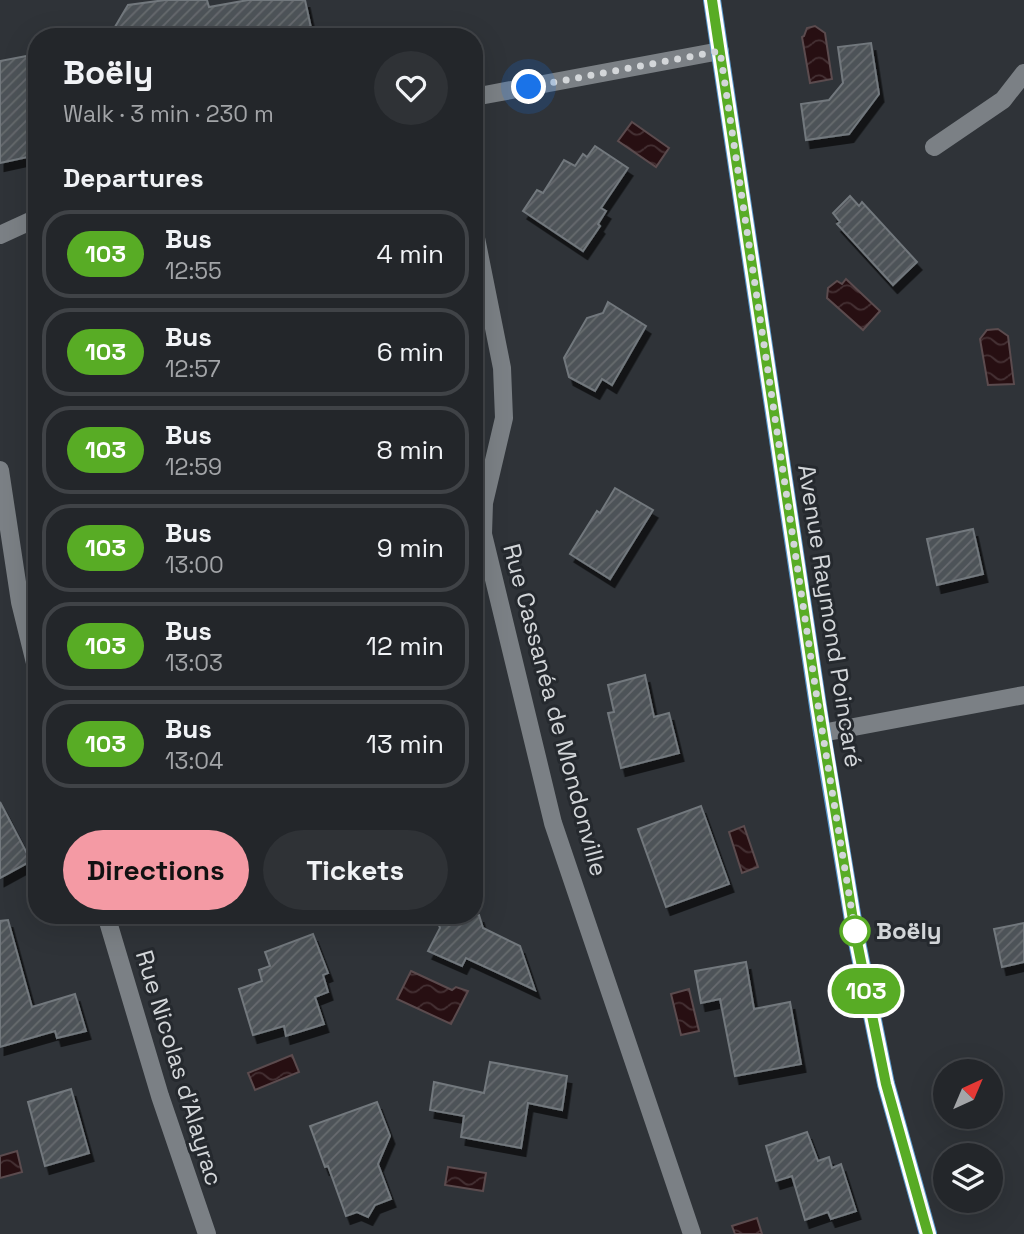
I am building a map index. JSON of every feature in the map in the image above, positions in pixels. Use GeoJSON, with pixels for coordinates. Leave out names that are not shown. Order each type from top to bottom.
{"type":"FeatureCollection","features":[{"type":"Feature","properties":{"kind":"main road","name":"Avenue Raymond Poincaré"},"geometry":{"type":"LineString","coordinates":[[712,0],[822,733],[855,932],[886,1084],[928,1234]]}},
{"type":"Feature","properties":{"kind":"street"},"geometry":{"type":"LineString","coordinates":[[483,95],[720,51]]}},
{"type":"Feature","properties":{"kind":"street"},"geometry":{"type":"LineString","coordinates":[[934,146],[1003,100],[1024,73]]}},
{"type":"Feature","properties":{"kind":"street"},"geometry":{"type":"LineString","coordinates":[[0,234],[28,222]]}},
{"type":"Feature","properties":{"kind":"street","name":"Rue Cassanéa de Mondonville"},"geometry":{"type":"LineString","coordinates":[[483,273],[502,368],[504,418],[484,503],[483,534],[553,823],[692,1234]]}},
{"type":"Feature","properties":{"kind":"street"},"geometry":{"type":"LineString","coordinates":[[0,470],[20,602],[28,634]]}},
{"type":"Feature","properties":{"kind":"street"},"geometry":{"type":"LineString","coordinates":[[822,733],[1024,695]]}},
{"type":"Feature","properties":{"kind":"street","name":"Rue Nicolas d'Alayrac"},"geometry":{"type":"LineString","coordinates":[[109,924],[160,1096],[207,1234]]}},
{"type":"Feature","properties":{"kind":"water"},"geometry":{"type":"Polygon","coordinates":[[[815,26],[825,33],[832,79],[810,83],[802,37],[807,28],[815,26]]]}},
{"type":"Feature","properties":{"kind":"water"},"geometry":{"type":"Polygon","coordinates":[[[632,122],[669,148],[656,167],[618,141],[632,122]]]}},
{"type":"Feature","properties":{"kind":"water"},"geometry":{"type":"Polygon","coordinates":[[[846,279],[880,311],[863,330],[827,298],[828,288],[837,281],[842,284],[846,279]]]}},
{"type":"Feature","properties":{"kind":"water"},"geometry":{"type":"Polygon","coordinates":[[[998,329],[1008,336],[1014,384],[988,385],[980,339],[987,330],[998,329]]]}},
{"type":"Feature","properties":{"kind":"water"},"geometry":{"type":"Polygon","coordinates":[[[744,826],[758,867],[742,873],[729,832],[744,826]]]}},
{"type":"Feature","properties":{"kind":"water"},"geometry":{"type":"Polygon","coordinates":[[[411,971],[452,990],[456,987],[468,991],[451,1024],[397,999],[411,971]]]}},
{"type":"Feature","properties":{"kind":"water"},"geometry":{"type":"Polygon","coordinates":[[[689,989],[699,1031],[681,1035],[671,994],[689,989]]]}},
{"type":"Feature","properties":{"kind":"water"},"geometry":{"type":"Polygon","coordinates":[[[292,1055],[299,1072],[255,1090],[248,1073],[292,1055]]]}},
{"type":"Feature","properties":{"kind":"water"},"geometry":{"type":"Polygon","coordinates":[[[17,1151],[22,1172],[0,1178],[0,1156],[17,1151]]]}},
{"type":"Feature","properties":{"kind":"water"},"geometry":{"type":"Polygon","coordinates":[[[448,1167],[486,1173],[483,1191],[445,1185],[448,1167]]]}},
{"type":"Feature","properties":{"kind":"water"},"geometry":{"type":"Polygon","coordinates":[[[757,1218],[762,1234],[735,1234],[732,1226],[757,1218]]]}},
{"type":"Feature","properties":{"kind":"building"},"geometry":{"type":"Polygon","coordinates":[[[165,0],[207,0],[209,7],[248,0],[305,0],[311,28],[114,28],[128,5],[165,0]]]}},
{"type":"Feature","properties":{"kind":"building"},"geometry":{"type":"Polygon","coordinates":[[[871,43],[879,94],[849,134],[806,140],[801,104],[829,100],[843,83],[838,47],[871,43]]]}},
{"type":"Feature","properties":{"kind":"building"},"geometry":{"type":"Polygon","coordinates":[[[28,56],[28,157],[0,163],[0,61],[28,56]]]}},
{"type":"Feature","properties":{"kind":"building"},"geometry":{"type":"Polygon","coordinates":[[[595,146],[628,168],[601,208],[606,211],[598,224],[600,226],[583,251],[523,211],[537,190],[543,193],[564,160],[575,166],[583,154],[587,157],[595,146]]]}},
{"type":"Feature","properties":{"kind":"building"},"geometry":{"type":"Polygon","coordinates":[[[850,196],[859,206],[862,202],[917,262],[893,285],[837,224],[840,222],[833,213],[850,196]]]}},
{"type":"Feature","properties":{"kind":"building"},"geometry":{"type":"Polygon","coordinates":[[[608,302],[646,326],[612,385],[602,379],[595,391],[569,377],[564,358],[587,318],[603,313],[608,302]]]}},
{"type":"Feature","properties":{"kind":"building"},"geometry":{"type":"Polygon","coordinates":[[[615,488],[653,510],[610,579],[570,554],[615,488]]]}},
{"type":"Feature","properties":{"kind":"building"},"geometry":{"type":"Polygon","coordinates":[[[973,529],[983,574],[937,585],[927,539],[973,529]]]}},
{"type":"Feature","properties":{"kind":"building"},"geometry":{"type":"Polygon","coordinates":[[[645,675],[654,717],[669,713],[679,753],[621,768],[608,713],[614,712],[608,685],[645,675]]]}},
{"type":"Feature","properties":{"kind":"building"},"geometry":{"type":"Polygon","coordinates":[[[0,802],[28,855],[28,863],[0,878],[0,802]]]}},
{"type":"Feature","properties":{"kind":"building"},"geometry":{"type":"Polygon","coordinates":[[[701,806],[729,884],[666,907],[638,829],[701,806]]]}},
{"type":"Feature","properties":{"kind":"building"},"geometry":{"type":"Polygon","coordinates":[[[8,920],[32,1007],[75,994],[86,1031],[57,1038],[55,1031],[0,1047],[0,921],[8,920]]]}},
{"type":"Feature","properties":{"kind":"building"},"geometry":{"type":"Polygon","coordinates":[[[1024,923],[1024,962],[1002,967],[994,929],[1024,923]]]}},
{"type":"Feature","properties":{"kind":"building"},"geometry":{"type":"Polygon","coordinates":[[[438,924],[482,924],[483,928],[520,946],[535,990],[466,958],[462,966],[428,951],[440,928],[438,924]]]}},
{"type":"Feature","properties":{"kind":"building"},"geometry":{"type":"Polygon","coordinates":[[[313,934],[328,973],[323,975],[328,992],[315,997],[324,1024],[286,1036],[284,1026],[253,1035],[239,989],[262,981],[259,970],[270,966],[265,952],[313,934]]]}},
{"type":"Feature","properties":{"kind":"building"},"geometry":{"type":"Polygon","coordinates":[[[746,962],[754,1009],[790,1002],[801,1064],[735,1076],[720,999],[701,1003],[695,971],[746,962]]]}},
{"type":"Feature","properties":{"kind":"building"},"geometry":{"type":"Polygon","coordinates":[[[490,1062],[567,1076],[562,1110],[528,1103],[521,1148],[461,1137],[464,1116],[430,1110],[434,1082],[484,1093],[490,1062]]]}},
{"type":"Feature","properties":{"kind":"building"},"geometry":{"type":"Polygon","coordinates":[[[71,1089],[89,1153],[45,1166],[28,1102],[71,1089]]]}},
{"type":"Feature","properties":{"kind":"building"},"geometry":{"type":"Polygon","coordinates":[[[377,1102],[390,1136],[378,1164],[391,1199],[375,1205],[368,1217],[357,1212],[346,1216],[310,1126],[377,1102]]]}},
{"type":"Feature","properties":{"kind":"building"},"geometry":{"type":"Polygon","coordinates":[[[807,1132],[818,1161],[829,1157],[832,1168],[841,1164],[856,1211],[831,1219],[828,1212],[805,1220],[792,1176],[776,1181],[766,1146],[807,1132]]]}},
{"type":"Feature","properties":{"kind":"bus line","name":"103"},"geometry":{"type":"LineString","coordinates":[[712,0],[818,705],[855,932],[886,1084],[928,1234]]}},
{"type":"Feature","properties":{"kind":"place","name":"Boëly"},"geometry":{"type":"Point","coordinates":[855,931]}},
{"type":"Feature","properties":{"kind":"route"},"geometry":{"type":"LineString","coordinates":[[529,87],[720,51],[818,705],[855,931]]}}]}
